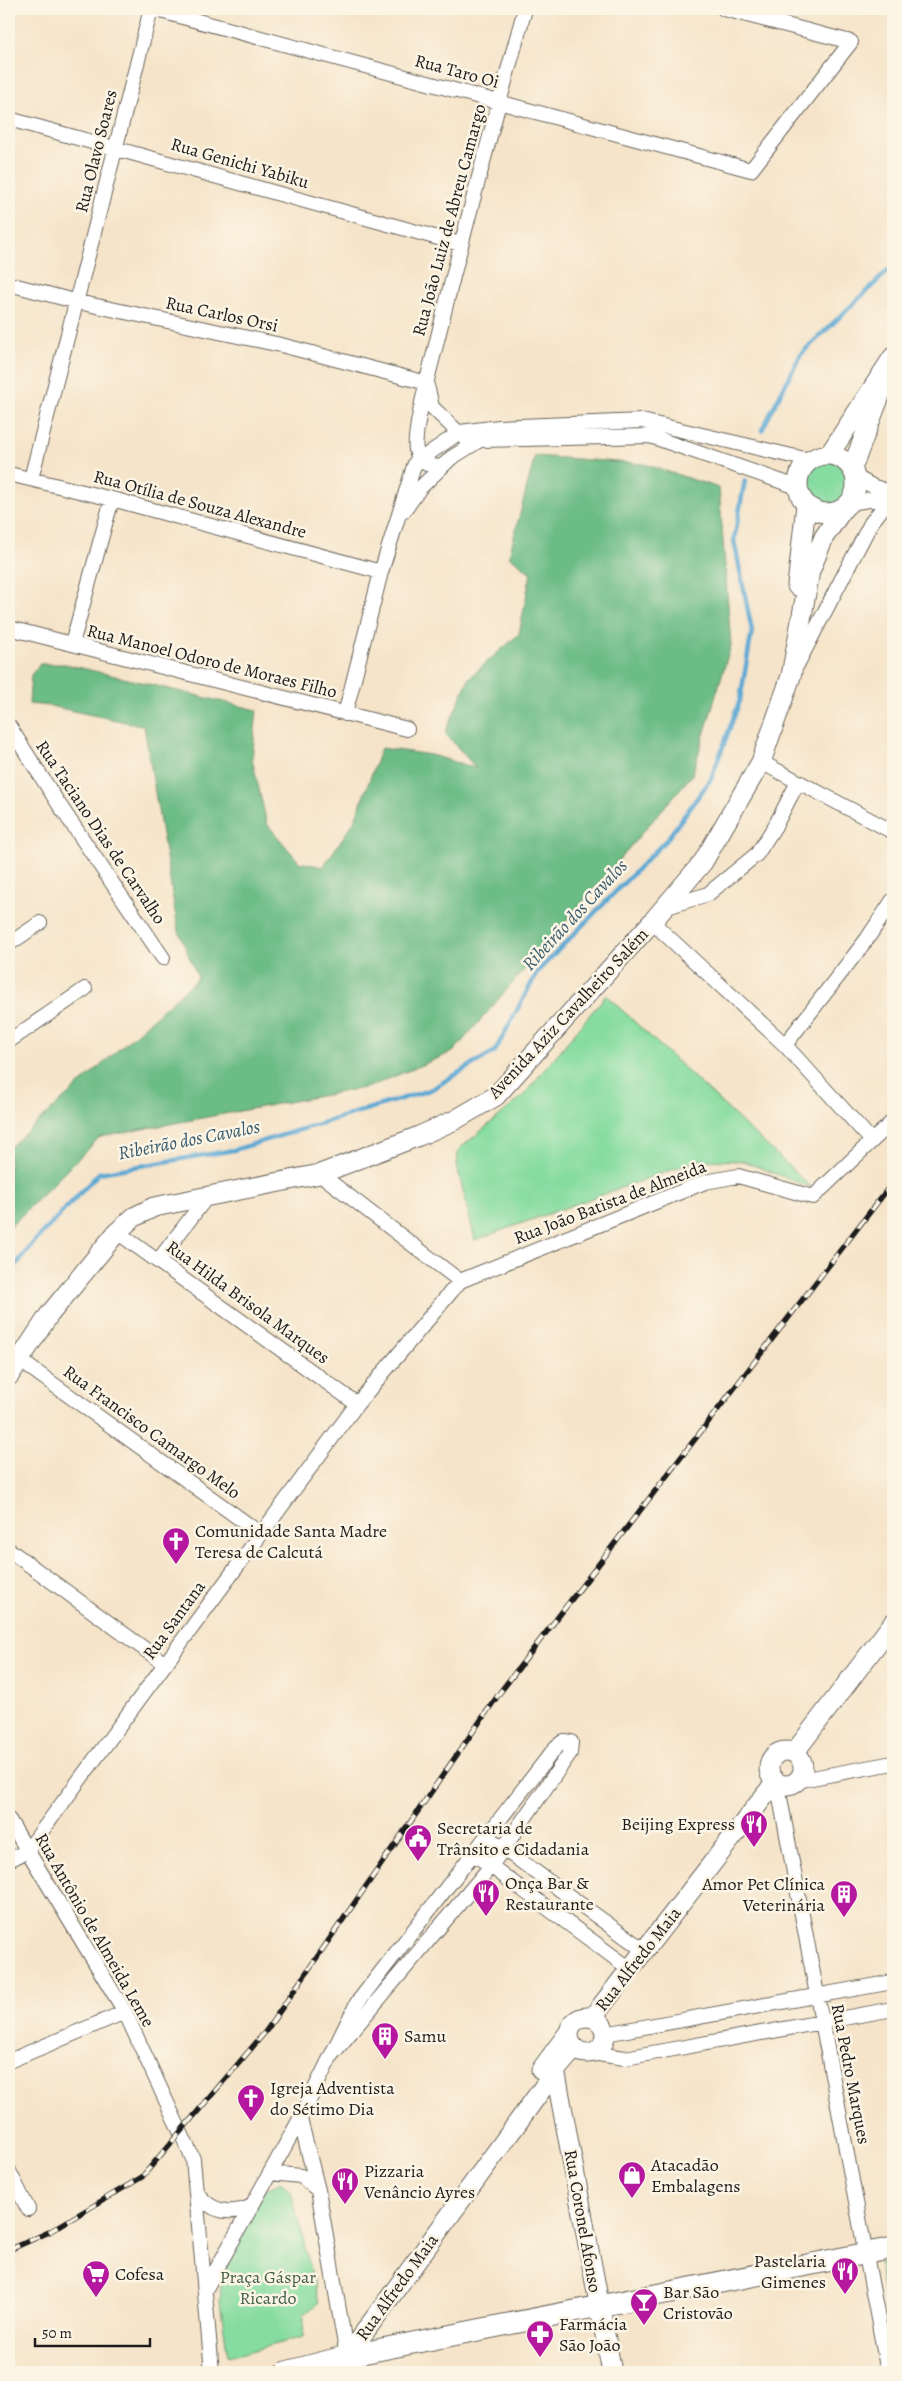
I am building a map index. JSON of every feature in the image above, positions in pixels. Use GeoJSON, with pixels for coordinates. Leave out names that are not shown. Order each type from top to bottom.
{"type":"FeatureCollection","features":[{"type":"Feature","properties":{"kind":"main road"},"geometry":{"type":"LineString","coordinates":[[829,455],[893,357]]}},
{"type":"Feature","properties":{"kind":"main road"},"geometry":{"type":"LineString","coordinates":[[854,473],[846,462],[829,455],[809,460],[802,468],[798,477],[800,497],[814,511],[824,514],[834,513],[846,506],[855,495],[854,473],[893,362]]}},
{"type":"Feature","properties":{"kind":"main road","name":"Avenida Aziz Cavalheiro Salém"},"geometry":{"type":"LineString","coordinates":[[789,682],[806,505]]}},
{"type":"Feature","properties":{"kind":"main road","name":"Avenida Aziz Cavalheiro Salém"},"geometry":{"type":"LineString","coordinates":[[9,1376],[21,1361],[49,1315],[117,1232],[134,1217],[154,1207],[320,1174],[419,1136],[455,1120],[496,1096],[703,862],[761,762],[789,682],[810,571],[824,537],[846,506]]}},
{"type":"Feature","properties":{"kind":"main road"},"geometry":{"type":"LineString","coordinates":[[794,1753],[893,1623]]}},
{"type":"Feature","properties":{"kind":"main road"},"geometry":{"type":"LineString","coordinates":[[780,1752],[794,1753],[800,1759],[803,1770],[783,1782],[769,1769],[772,1758],[780,1752]]}},
{"type":"Feature","properties":{"kind":"main road","name":"Rua Alfredo Maia"},"geometry":{"type":"LineString","coordinates":[[592,2018],[783,1782]]}},
{"type":"Feature","properties":{"kind":"main road"},"geometry":{"type":"LineString","coordinates":[[580,2018],[592,2018],[602,2025],[605,2034],[601,2047],[578,2044],[575,2022],[580,2018]]}},
{"type":"Feature","properties":{"kind":"main road","name":"Rua Alfredo Maia"},"geometry":{"type":"LineString","coordinates":[[348,2364],[501,2145],[554,2062],[578,2044]]}},
{"type":"Feature","properties":{"kind":"main road","name":"Rua Coronel Afonso"},"geometry":{"type":"LineString","coordinates":[[554,2062],[612,2372]]}},
{"type":"Feature","properties":{"kind":"main road"},"geometry":{"type":"LineString","coordinates":[[286,2372],[348,2364],[598,2305],[893,2248]]}},
{"type":"Feature","properties":{"kind":"street","name":"Rua Taro Oi"},"geometry":{"type":"LineString","coordinates":[[152,9],[751,170],[851,42],[724,9]]}},
{"type":"Feature","properties":{"kind":"street","name":"Rua Olavo Soares"},"geometry":{"type":"LineString","coordinates":[[31,479],[152,9]]}},
{"type":"Feature","properties":{"kind":"street","name":"Rua João Luiz de Abreu Camargo"},"geometry":{"type":"LineString","coordinates":[[344,714],[396,521],[410,477],[419,459],[415,448],[427,383],[460,244],[524,9]]}},
{"type":"Feature","properties":{"kind":"street","name":"Rua Genichi Yabiku"},"geometry":{"type":"LineString","coordinates":[[9,119],[460,244]]}},
{"type":"Feature","properties":{"kind":"street","name":"Rua Carlos Orsi"},"geometry":{"type":"LineString","coordinates":[[9,284],[78,302],[281,345],[427,383]]}},
{"type":"Feature","properties":{"kind":"street","name":"Rua João Luiz de Abreu Camargo"},"geometry":{"type":"LineString","coordinates":[[427,383],[432,407],[444,420],[460,432]]}},
{"type":"Feature","properties":{"kind":"street"},"geometry":{"type":"LineString","coordinates":[[446,463],[427,465],[419,459],[460,432],[499,427],[642,420],[809,460]]}},
{"type":"Feature","properties":{"kind":"street"},"geometry":{"type":"LineString","coordinates":[[460,432],[463,436],[463,449]]}},
{"type":"Feature","properties":{"kind":"street","name":"Rua João Luiz de Abreu Camargo"},"geometry":{"type":"LineString","coordinates":[[396,521],[420,488],[463,449],[480,440],[650,436],[798,487]]}},
{"type":"Feature","properties":{"kind":"street"},"geometry":{"type":"LineString","coordinates":[[854,473],[874,488],[892,495]]}},
{"type":"Feature","properties":{"kind":"street","name":"Rua Otília de Souza Alexandre"},"geometry":{"type":"LineString","coordinates":[[9,474],[112,499],[381,572]]}},
{"type":"Feature","properties":{"kind":"street"},"geometry":{"type":"LineString","coordinates":[[846,506],[892,495]]}},
{"type":"Feature","properties":{"kind":"street"},"geometry":{"type":"LineString","coordinates":[[789,682],[871,523],[892,495]]}},
{"type":"Feature","properties":{"kind":"street"},"geometry":{"type":"LineString","coordinates":[[72,644],[112,499]]}},
{"type":"Feature","properties":{"kind":"street","name":"Rua Manoel Odoro de Moraes Filho"},"geometry":{"type":"LineString","coordinates":[[9,628],[407,729]]}},
{"type":"Feature","properties":{"kind":"street","name":"Rua Taciano Dias de Carvalho"},"geometry":{"type":"LineString","coordinates":[[9,726],[58,803],[163,958]]}},
{"type":"Feature","properties":{"kind":"street"},"geometry":{"type":"LineString","coordinates":[[761,762],[893,832]]}},
{"type":"Feature","properties":{"kind":"street"},"geometry":{"type":"LineString","coordinates":[[798,782],[757,854],[708,894],[658,915],[785,1045],[872,1142]]}},
{"type":"Feature","properties":{"kind":"street"},"geometry":{"type":"LineString","coordinates":[[785,1045],[866,939],[893,900]]}},
{"type":"Feature","properties":{"kind":"street"},"geometry":{"type":"LineString","coordinates":[[9,944],[40,923]]}},
{"type":"Feature","properties":{"kind":"street"},"geometry":{"type":"LineString","coordinates":[[9,1041],[85,989]]}},
{"type":"Feature","properties":{"kind":"street","name":"Rua João Batista de Almeida"},"geometry":{"type":"LineString","coordinates":[[460,1282],[705,1182],[738,1176],[813,1197],[893,1121]]}},
{"type":"Feature","properties":{"kind":"street"},"geometry":{"type":"LineString","coordinates":[[320,1174],[460,1282]]}},
{"type":"Feature","properties":{"kind":"street"},"geometry":{"type":"LineString","coordinates":[[158,1261],[206,1198]]}},
{"type":"Feature","properties":{"kind":"street","name":"Rua Hilda Brisola Marques"},"geometry":{"type":"LineString","coordinates":[[117,1232],[357,1404]]}},
{"type":"Feature","properties":{"kind":"street","name":"Rua Santana"},"geometry":{"type":"LineString","coordinates":[[9,1860],[27,1851],[357,1404],[460,1282]]}},
{"type":"Feature","properties":{"kind":"street","name":"Rua Francisco Camargo Melo"},"geometry":{"type":"LineString","coordinates":[[21,1361],[261,1534]]}},
{"type":"Feature","properties":{"kind":"street"},"geometry":{"type":"LineString","coordinates":[[9,1550],[165,1664]]}},
{"type":"Feature","properties":{"kind":"street"},"geometry":{"type":"LineString","coordinates":[[205,2290],[300,2119],[357,2003],[556,1747],[564,1741],[571,1742],[570,1753],[504,1849],[335,2051]]}},
{"type":"Feature","properties":{"kind":"street"},"geometry":{"type":"LineString","coordinates":[[783,1782],[893,1763]]}},
{"type":"Feature","properties":{"kind":"street","name":"Rua Pedro Marques"},"geometry":{"type":"LineString","coordinates":[[783,1782],[817,1996],[888,2372]]}},
{"type":"Feature","properties":{"kind":"street","name":"Rua Antônio de Almeida Leme"},"geometry":{"type":"LineString","coordinates":[[9,1820],[125,2012],[187,2145],[194,2165],[212,2372]]}},
{"type":"Feature","properties":{"kind":"street"},"geometry":{"type":"LineString","coordinates":[[486,1836],[645,1951]]}},
{"type":"Feature","properties":{"kind":"street"},"geometry":{"type":"LineString","coordinates":[[473,1853],[630,1969]]}},
{"type":"Feature","properties":{"kind":"street"},"geometry":{"type":"LineString","coordinates":[[605,2034],[893,1982]]}},
{"type":"Feature","properties":{"kind":"street"},"geometry":{"type":"LineString","coordinates":[[578,2044],[624,2058],[893,2009]]}},
{"type":"Feature","properties":{"kind":"street"},"geometry":{"type":"LineString","coordinates":[[9,2062],[125,2012]]}},
{"type":"Feature","properties":{"kind":"street"},"geometry":{"type":"LineString","coordinates":[[300,2119],[318,2190],[348,2364]]}},
{"type":"Feature","properties":{"kind":"street"},"geometry":{"type":"LineString","coordinates":[[9,2171],[28,2209]]}},
{"type":"Feature","properties":{"kind":"street"},"geometry":{"type":"LineString","coordinates":[[270,2173],[301,2176],[318,2190]]}},
{"type":"Feature","properties":{"kind":"street"},"geometry":{"type":"LineString","coordinates":[[197,2193],[210,2207],[220,2211],[233,2212],[252,2206]]}},
{"type":"Feature","properties":{"kind":"green space"},"geometry":{"type":"Polygon","coordinates":[[[535,456],[644,464],[719,488],[731,645],[692,775],[453,1052],[369,1087],[100,1137],[9,1228],[9,1148],[198,978],[178,929],[144,726],[50,706],[29,704],[31,675],[40,664],[65,664],[257,710],[252,759],[267,824],[299,862],[323,867],[355,820],[381,748],[431,755],[476,768],[445,733],[469,678],[519,634],[531,573],[509,556],[535,456]]]}},
{"type":"Feature","properties":{"kind":"green space"},"geometry":{"type":"Polygon","coordinates":[[[832,461],[836,462],[846,471],[849,475],[849,493],[840,503],[832,507],[822,507],[814,503],[805,493],[804,479],[808,471],[818,462],[832,461]]]}},
{"type":"Feature","properties":{"kind":"green space"},"geometry":{"type":"Polygon","coordinates":[[[606,995],[812,1188],[743,1161],[699,1160],[475,1240],[457,1166],[458,1150],[522,1097],[606,995]]]}},
{"type":"Feature","properties":{"kind":"green space","name":"Praça Gáspar Ricardo"},"geometry":{"type":"Polygon","coordinates":[[[281,2182],[292,2195],[319,2302],[304,2315],[303,2337],[228,2357],[220,2301],[225,2260],[264,2190],[281,2182]]]}},
{"type":"Feature","properties":{"kind":"green space"},"geometry":{"type":"Polygon","coordinates":[[[893,2260],[893,2361],[879,2263],[893,2260]]]}},
{"type":"Feature","properties":{"kind":"waterway"},"geometry":{"type":"LineString","coordinates":[[762,430],[801,354],[893,266]]}},
{"type":"Feature","properties":{"kind":"waterway","name":"Ribeirão dos Cavalos"},"geometry":{"type":"LineString","coordinates":[[9,1274],[34,1242],[99,1173],[234,1150],[430,1090],[495,1051],[538,971],[667,839],[711,779],[740,700],[752,631],[734,540],[745,480]]}},
{"type":"Feature","properties":{"kind":"railway"},"geometry":{"type":"LineString","coordinates":[[9,2250],[49,2232],[142,2177],[266,2031],[501,1691],[893,1182]]}},
{"type":"Feature","properties":{"kind":"place","name":"Comunidade Santa Madre Teresa de Calcutá"},"geometry":{"type":"Point","coordinates":[176,1565]}},
{"type":"Feature","properties":{"kind":"place","name":"Beijing Express"},"geometry":{"type":"Point","coordinates":[754,1848]}},
{"type":"Feature","properties":{"kind":"place","name":"Secretaria de Trânsito e Cidadania"},"geometry":{"type":"Point","coordinates":[418,1862]}},
{"type":"Feature","properties":{"kind":"place","name":"Onça Bar & Restaurante"},"geometry":{"type":"Point","coordinates":[486,1917]}},
{"type":"Feature","properties":{"kind":"place","name":"Amor Pet Clínica Veterinária"},"geometry":{"type":"Point","coordinates":[844,1918]}},
{"type":"Feature","properties":{"kind":"place","name":"Samu"},"geometry":{"type":"Point","coordinates":[385,2060]}},
{"type":"Feature","properties":{"kind":"place","name":"Igreja Adventista do Sétimo Dia"},"geometry":{"type":"Point","coordinates":[251,2122]}},
{"type":"Feature","properties":{"kind":"place","name":"Atacadão Embalagens"},"geometry":{"type":"Point","coordinates":[632,2199]}},
{"type":"Feature","properties":{"kind":"place","name":"Pizzaria Venâncio Ayres"},"geometry":{"type":"Point","coordinates":[345,2205]}},
{"type":"Feature","properties":{"kind":"place","name":"Pastelaria Gimenes"},"geometry":{"type":"Point","coordinates":[845,2295]}},
{"type":"Feature","properties":{"kind":"place","name":"Cofesa"},"geometry":{"type":"Point","coordinates":[96,2298]}},
{"type":"Feature","properties":{"kind":"place","name":"Bar São Cristovão"},"geometry":{"type":"Point","coordinates":[644,2326]}},
{"type":"Feature","properties":{"kind":"place","name":"Farmácia São João"},"geometry":{"type":"Point","coordinates":[540,2358]}}]}
